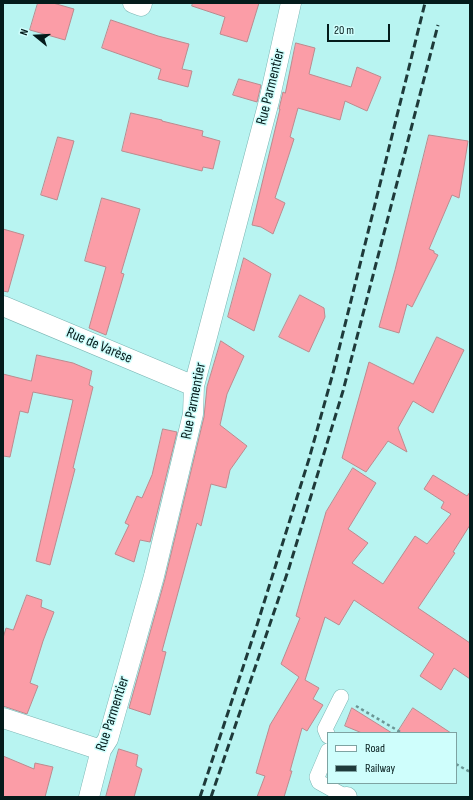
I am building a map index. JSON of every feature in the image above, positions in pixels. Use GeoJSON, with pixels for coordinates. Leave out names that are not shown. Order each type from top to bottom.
{"type":"FeatureCollection","features":[{"type":"Feature","properties":{"kind":"street"},"geometry":{"type":"LineString","coordinates":[[133,3],[142,6],[142,3]]}},
{"type":"Feature","properties":{"kind":"street","name":"Rue Parmentier"},"geometry":{"type":"LineString","coordinates":[[89,797],[101,750],[108,739],[154,576],[193,414],[194,386],[269,101],[291,3]]}},
{"type":"Feature","properties":{"kind":"street","name":"Rue de Varèse"},"geometry":{"type":"LineString","coordinates":[[3,306],[194,386]]}},
{"type":"Feature","properties":{"kind":"street"},"geometry":{"type":"LineString","coordinates":[[327,734],[325,729],[341,697]]}},
{"type":"Feature","properties":{"kind":"street"},"geometry":{"type":"LineString","coordinates":[[3,718],[101,750]]}},
{"type":"Feature","properties":{"kind":"street"},"geometry":{"type":"LineString","coordinates":[[327,753],[317,777],[319,782],[346,797]]}},
{"type":"Feature","properties":{"kind":"path"},"geometry":{"type":"LineString","coordinates":[[341,697],[400,732]]}},
{"type":"Feature","properties":{"kind":"path"},"geometry":{"type":"LineString","coordinates":[[457,765],[470,772]]}},
{"type":"Feature","properties":{"kind":"building"},"geometry":{"type":"Polygon","coordinates":[[[38,3],[53,3],[74,9],[65,40],[30,30],[38,3]]]}},
{"type":"Feature","properties":{"kind":"building"},"geometry":{"type":"Polygon","coordinates":[[[193,3],[259,3],[247,42],[220,34],[225,17],[192,6],[193,3]]]}},
{"type":"Feature","properties":{"kind":"building"},"geometry":{"type":"Polygon","coordinates":[[[111,20],[158,36],[189,44],[182,69],[192,71],[188,87],[158,79],[161,69],[102,48],[111,20]]]}},
{"type":"Feature","properties":{"kind":"building"},"geometry":{"type":"Polygon","coordinates":[[[296,43],[315,48],[309,74],[351,87],[357,67],[381,77],[367,111],[345,101],[340,120],[298,108],[290,137],[294,139],[275,198],[285,203],[273,234],[261,227],[252,225],[296,43]]]}},
{"type":"Feature","properties":{"kind":"building"},"geometry":{"type":"Polygon","coordinates":[[[239,79],[261,85],[257,102],[233,95],[239,79]]]}},
{"type":"Feature","properties":{"kind":"building"},"geometry":{"type":"Polygon","coordinates":[[[131,113],[203,131],[202,136],[220,141],[213,169],[203,167],[202,171],[122,151],[131,113]]]}},
{"type":"Feature","properties":{"kind":"building"},"geometry":{"type":"Polygon","coordinates":[[[429,135],[468,141],[459,198],[452,195],[429,249],[438,255],[412,307],[407,304],[399,333],[379,327],[429,135]]]}},
{"type":"Feature","properties":{"kind":"building"},"geometry":{"type":"Polygon","coordinates":[[[58,137],[74,141],[57,200],[41,195],[58,137]]]}},
{"type":"Feature","properties":{"kind":"building"},"geometry":{"type":"Polygon","coordinates":[[[102,198],[140,209],[121,273],[124,274],[106,335],[89,328],[106,267],[85,261],[102,198]]]}},
{"type":"Feature","properties":{"kind":"building"},"geometry":{"type":"Polygon","coordinates":[[[3,229],[24,235],[8,292],[3,291],[3,229]]]}},
{"type":"Feature","properties":{"kind":"building"},"geometry":{"type":"Polygon","coordinates":[[[244,258],[271,274],[254,331],[228,317],[244,258]]]}},
{"type":"Feature","properties":{"kind":"building"},"geometry":{"type":"Polygon","coordinates":[[[300,295],[324,308],[325,317],[309,352],[279,337],[300,295]]]}},
{"type":"Feature","properties":{"kind":"building"},"geometry":{"type":"Polygon","coordinates":[[[437,337],[464,350],[433,413],[413,401],[398,428],[407,452],[388,441],[366,472],[342,458],[369,362],[413,384],[437,337]]]}},
{"type":"Feature","properties":{"kind":"building"},"geometry":{"type":"Polygon","coordinates":[[[221,341],[244,356],[227,394],[220,425],[247,446],[230,470],[226,488],[211,484],[201,526],[197,523],[162,651],[166,652],[150,715],[129,708],[165,579],[204,417],[207,387],[221,341]]]}},
{"type":"Feature","properties":{"kind":"building"},"geometry":{"type":"Polygon","coordinates":[[[37,355],[73,363],[92,371],[89,385],[93,387],[73,468],[75,469],[50,565],[36,561],[73,400],[33,392],[28,413],[20,411],[10,457],[3,456],[3,374],[31,381],[37,355]]]}},
{"type":"Feature","properties":{"kind":"building"},"geometry":{"type":"Polygon","coordinates":[[[163,429],[177,432],[150,542],[140,540],[134,562],[115,554],[129,525],[125,523],[137,496],[142,498],[152,475],[163,429]]]}},
{"type":"Feature","properties":{"kind":"building"},"geometry":{"type":"Polygon","coordinates":[[[353,468],[376,483],[348,529],[368,543],[352,563],[383,584],[415,536],[427,544],[451,514],[441,508],[444,502],[424,489],[433,475],[467,496],[470,492],[470,525],[453,552],[455,553],[418,608],[470,643],[470,679],[454,668],[441,690],[420,676],[434,654],[354,600],[339,625],[325,617],[305,680],[319,688],[313,699],[323,705],[307,731],[302,728],[284,797],[257,797],[265,776],[256,773],[270,725],[299,677],[281,664],[300,618],[296,616],[326,512],[353,468]]]}},
{"type":"Feature","properties":{"kind":"building"},"geometry":{"type":"Polygon","coordinates":[[[27,595],[42,600],[41,607],[54,612],[30,683],[38,686],[27,714],[3,706],[3,638],[6,628],[13,630],[27,595]]]}},
{"type":"Feature","properties":{"kind":"building"},"geometry":{"type":"Polygon","coordinates":[[[352,708],[390,732],[360,732],[345,726],[352,708]]]}},
{"type":"Feature","properties":{"kind":"building"},"geometry":{"type":"Polygon","coordinates":[[[413,708],[449,732],[398,732],[413,708]]]}},
{"type":"Feature","properties":{"kind":"building"},"geometry":{"type":"Polygon","coordinates":[[[119,749],[138,755],[136,766],[142,769],[134,797],[106,797],[119,749]]]}},
{"type":"Feature","properties":{"kind":"building"},"geometry":{"type":"Polygon","coordinates":[[[3,756],[34,769],[35,763],[53,767],[45,797],[3,797],[3,756]]]}},
{"type":"Feature","properties":{"kind":"railway"},"geometry":{"type":"LineString","coordinates":[[200,797],[257,625],[309,459],[333,373],[425,3]]}},
{"type":"Feature","properties":{"kind":"railway"},"geometry":{"type":"LineString","coordinates":[[211,797],[289,568],[343,391],[438,25]]}}]}
